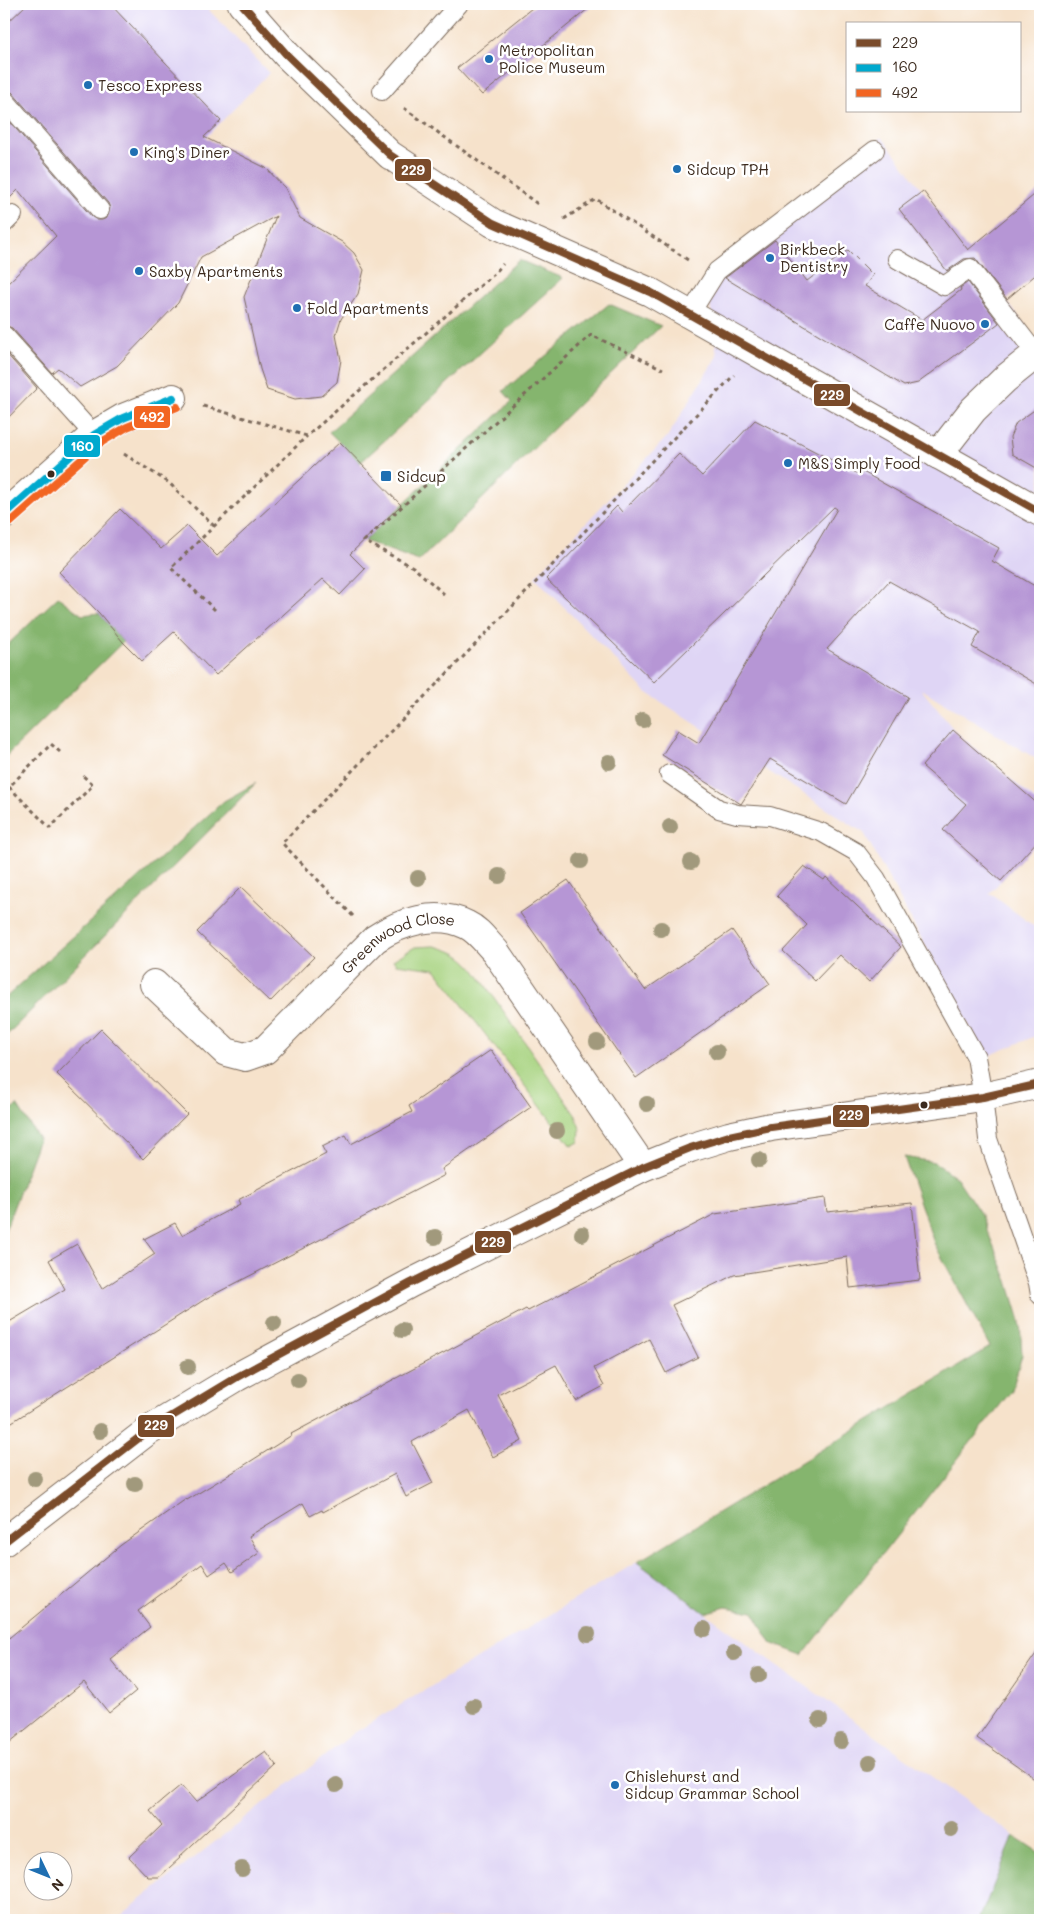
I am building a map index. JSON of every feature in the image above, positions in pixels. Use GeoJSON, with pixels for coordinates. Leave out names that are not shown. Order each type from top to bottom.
{"type":"FeatureCollection","features":[{"type":"Feature","properties":{"kind":"main road"},"geometry":{"type":"LineString","coordinates":[[242,4],[287,55],[390,154],[493,224],[527,237],[650,292],[1040,512]]}},
{"type":"Feature","properties":{"kind":"main road"},"geometry":{"type":"LineString","coordinates":[[938,455],[973,410],[1005,379],[1038,353]]}},
{"type":"Feature","properties":{"kind":"main road"},"geometry":{"type":"LineString","coordinates":[[4,515],[94,435],[123,418],[173,398]]}},
{"type":"Feature","properties":{"kind":"main road","name":"Greenwood Close"},"geometry":{"type":"LineString","coordinates":[[154,984],[226,1052],[245,1057],[265,1050],[375,939],[389,930],[409,922],[429,919],[455,920],[477,932],[495,951],[643,1167]]}},
{"type":"Feature","properties":{"kind":"main road"},"geometry":{"type":"LineString","coordinates":[[4,1542],[149,1430],[237,1377],[411,1283],[643,1167],[690,1148],[737,1134],[983,1097],[1040,1084]]}},
{"type":"Feature","properties":{"kind":"lane"},"geometry":{"type":"LineString","coordinates":[[382,91],[459,4]]}},
{"type":"Feature","properties":{"kind":"lane"},"geometry":{"type":"LineString","coordinates":[[4,99],[100,210]]}},
{"type":"Feature","properties":{"kind":"lane"},"geometry":{"type":"LineString","coordinates":[[690,314],[717,271],[875,150]]}},
{"type":"Feature","properties":{"kind":"lane"},"geometry":{"type":"LineString","coordinates":[[897,259],[944,286],[970,268],[1038,353]]}},
{"type":"Feature","properties":{"kind":"lane"},"geometry":{"type":"LineString","coordinates":[[4,335],[94,435]]}},
{"type":"Feature","properties":{"kind":"lane"},"geometry":{"type":"LineString","coordinates":[[669,774],[718,809],[737,814],[770,816],[822,832],[856,852],[876,878],[976,1057],[988,1139],[1038,1284],[1040,1295]]}},
{"type":"Feature","properties":{"kind":"path"},"geometry":{"type":"LineString","coordinates":[[382,91],[545,210]]}},
{"type":"Feature","properties":{"kind":"path"},"geometry":{"type":"LineString","coordinates":[[560,221],[596,199],[713,277]]}},
{"type":"Feature","properties":{"kind":"path"},"geometry":{"type":"LineString","coordinates":[[215,610],[171,568],[307,436],[494,274],[527,237]]}},
{"type":"Feature","properties":{"kind":"path"},"geometry":{"type":"LineString","coordinates":[[444,594],[413,567],[364,541],[591,335],[663,368]]}},
{"type":"Feature","properties":{"kind":"path"},"geometry":{"type":"LineString","coordinates":[[375,939],[282,843],[540,578],[757,351]]}},
{"type":"Feature","properties":{"kind":"path"},"geometry":{"type":"LineString","coordinates":[[173,398],[307,436]]}},
{"type":"Feature","properties":{"kind":"path"},"geometry":{"type":"LineString","coordinates":[[94,435],[168,482],[214,526]]}},
{"type":"Feature","properties":{"kind":"path"},"geometry":{"type":"LineString","coordinates":[[60,752],[52,744],[9,787],[50,828],[93,784],[82,774]]}},
{"type":"Feature","properties":{"kind":"shaded area"},"geometry":{"type":"Polygon","coordinates":[[[4,4],[203,4],[269,73],[82,264],[4,174],[4,4]]]}},
{"type":"Feature","properties":{"kind":"shaded area"},"geometry":{"type":"Polygon","coordinates":[[[882,137],[1040,345],[1040,761],[921,689],[955,731],[1040,804],[1040,838],[990,893],[1040,931],[1040,1034],[986,1057],[864,833],[646,692],[535,577],[668,436],[717,356],[706,272],[882,137]]]}},
{"type":"Feature","properties":{"kind":"shaded area","name":"Chislehurst and Sidcup Grammar School"},"geometry":{"type":"Polygon","coordinates":[[[637,1562],[1014,1836],[979,1920],[115,1920],[354,1733],[637,1562]]]}},
{"type":"Feature","properties":{"kind":"green space"},"geometry":{"type":"Polygon","coordinates":[[[519,260],[563,278],[360,463],[329,432],[519,260]]]}},
{"type":"Feature","properties":{"kind":"green space"},"geometry":{"type":"Polygon","coordinates":[[[609,304],[661,326],[419,561],[364,541],[512,401],[503,391],[609,304]]]}},
{"type":"Feature","properties":{"kind":"green space"},"geometry":{"type":"Polygon","coordinates":[[[58,597],[82,615],[99,613],[123,642],[4,758],[4,648],[58,597]]]}},
{"type":"Feature","properties":{"kind":"green space"},"geometry":{"type":"Polygon","coordinates":[[[256,783],[4,1038],[4,999],[224,801],[256,783]]]}},
{"type":"Feature","properties":{"kind":"green space"},"geometry":{"type":"Polygon","coordinates":[[[434,946],[458,955],[468,962],[477,973],[576,1116],[580,1129],[579,1142],[571,1146],[435,969],[396,964],[393,960],[415,947],[434,946]]]}},
{"type":"Feature","properties":{"kind":"green space"},"geometry":{"type":"Polygon","coordinates":[[[17,1105],[39,1139],[4,1233],[4,1118],[17,1105]]]}},
{"type":"Feature","properties":{"kind":"green space"},"geometry":{"type":"Polygon","coordinates":[[[904,1157],[934,1162],[957,1178],[980,1213],[1008,1281],[1020,1321],[1022,1355],[1012,1390],[803,1655],[771,1643],[753,1612],[726,1607],[705,1613],[637,1562],[990,1347],[934,1243],[904,1157]]]}},
{"type":"Feature","properties":{"kind":"green space"},"geometry":{"type":"Polygon","coordinates":[[[1014,1836],[1040,1853],[1040,1920],[979,1920],[1014,1836]]]}},
{"type":"Feature","properties":{"kind":"building"},"geometry":{"type":"Polygon","coordinates":[[[27,4],[110,4],[221,121],[204,137],[266,168],[285,188],[300,218],[342,242],[354,253],[364,270],[358,294],[341,319],[336,335],[341,360],[337,382],[321,396],[295,399],[267,390],[260,369],[244,297],[276,216],[201,257],[178,303],[117,366],[80,387],[58,368],[52,373],[12,328],[4,325],[4,287],[56,236],[18,190],[4,204],[4,115],[92,217],[97,220],[107,218],[110,208],[108,203],[12,92],[4,89],[4,26],[27,4]]]}},
{"type":"Feature","properties":{"kind":"building"},"geometry":{"type":"Polygon","coordinates":[[[537,4],[594,4],[482,95],[457,68],[537,4]]]}},
{"type":"Feature","properties":{"kind":"building"},"geometry":{"type":"Polygon","coordinates":[[[1040,190],[1040,271],[1007,299],[975,258],[964,259],[947,271],[899,209],[923,191],[968,250],[1040,190]]]}},
{"type":"Feature","properties":{"kind":"building"},"geometry":{"type":"Polygon","coordinates":[[[775,240],[807,281],[848,250],[873,275],[865,286],[922,320],[961,290],[960,288],[968,282],[999,323],[918,383],[904,386],[725,278],[775,240]]]}},
{"type":"Feature","properties":{"kind":"building"},"geometry":{"type":"Polygon","coordinates":[[[4,351],[37,388],[4,422],[4,351]]]}},
{"type":"Feature","properties":{"kind":"building"},"geometry":{"type":"Polygon","coordinates":[[[1040,406],[1040,470],[1012,454],[1010,437],[1016,423],[1040,406]]]}},
{"type":"Feature","properties":{"kind":"building"},"geometry":{"type":"Polygon","coordinates":[[[755,420],[860,475],[863,472],[999,548],[992,561],[1040,589],[1040,686],[972,647],[980,632],[889,581],[827,649],[908,697],[846,804],[770,759],[741,804],[662,755],[678,730],[699,743],[837,509],[834,507],[654,682],[546,579],[617,506],[622,512],[679,454],[702,476],[755,420]]]}},
{"type":"Feature","properties":{"kind":"building"},"geometry":{"type":"Polygon","coordinates":[[[340,442],[401,505],[350,554],[365,569],[340,595],[323,579],[216,675],[174,632],[142,661],[59,572],[120,509],[161,549],[187,526],[217,556],[340,442]]]}},
{"type":"Feature","properties":{"kind":"building"},"geometry":{"type":"Polygon","coordinates":[[[953,730],[1040,806],[1040,838],[1001,881],[943,830],[966,804],[922,766],[953,730]]]}},
{"type":"Feature","properties":{"kind":"building"},"geometry":{"type":"Polygon","coordinates":[[[804,866],[824,880],[826,877],[901,947],[869,982],[840,955],[815,981],[783,951],[807,925],[777,896],[804,866]]]}},
{"type":"Feature","properties":{"kind":"building"},"geometry":{"type":"Polygon","coordinates":[[[568,880],[645,990],[732,930],[770,984],[636,1078],[520,913],[568,880]]]}},
{"type":"Feature","properties":{"kind":"building"},"geometry":{"type":"Polygon","coordinates":[[[241,887],[314,957],[270,1002],[197,932],[241,887]]]}},
{"type":"Feature","properties":{"kind":"building"},"geometry":{"type":"Polygon","coordinates":[[[101,1029],[187,1114],[143,1159],[57,1074],[101,1029]]]}},
{"type":"Feature","properties":{"kind":"building"},"geometry":{"type":"Polygon","coordinates":[[[491,1050],[531,1107],[442,1169],[445,1175],[207,1298],[4,1427],[4,1325],[65,1289],[49,1260],[77,1244],[102,1289],[155,1254],[144,1239],[175,1223],[182,1235],[240,1204],[238,1200],[326,1154],[322,1147],[346,1135],[351,1144],[412,1112],[409,1106],[491,1050]]]}},
{"type":"Feature","properties":{"kind":"building"},"geometry":{"type":"Polygon","coordinates":[[[825,1198],[827,1212],[912,1203],[920,1280],[850,1288],[847,1257],[734,1275],[672,1305],[698,1357],[666,1373],[649,1339],[594,1368],[604,1386],[576,1401],[556,1365],[498,1395],[522,1441],[493,1457],[469,1410],[412,1442],[433,1483],[406,1497],[395,1474],[323,1512],[322,1510],[310,1516],[303,1503],[249,1536],[259,1553],[232,1572],[226,1563],[209,1575],[202,1564],[138,1611],[150,1627],[110,1659],[136,1691],[109,1713],[84,1682],[4,1747],[4,1642],[121,1545],[186,1499],[240,1468],[291,1434],[526,1309],[528,1311],[715,1214],[825,1198]]]}},
{"type":"Feature","properties":{"kind":"building"},"geometry":{"type":"Polygon","coordinates":[[[1040,1648],[1040,1783],[977,1738],[1040,1648]]]}},
{"type":"Feature","properties":{"kind":"building"},"geometry":{"type":"Polygon","coordinates":[[[266,1752],[277,1766],[159,1877],[148,1877],[129,1857],[162,1825],[150,1811],[181,1785],[196,1802],[266,1752]]]}},
{"type":"Feature","properties":{"kind":"transit line","name":"229"},"geometry":{"type":"LineString","coordinates":[[242,4],[287,55],[390,155],[493,223],[650,292],[1040,512]]}},
{"type":"Feature","properties":{"kind":"transit line","name":"160"},"geometry":{"type":"LineString","coordinates":[[4,515],[94,435],[123,418],[173,398]]}},
{"type":"Feature","properties":{"kind":"transit line","name":"492"},"geometry":{"type":"LineString","coordinates":[[11,522],[100,443],[127,427],[177,407]]}},
{"type":"Feature","properties":{"kind":"transit line","name":"229"},"geometry":{"type":"LineString","coordinates":[[4,1542],[149,1430],[237,1377],[411,1283],[643,1167],[690,1148],[729,1136],[771,1127],[983,1097],[1040,1084]]}},
{"type":"Feature","properties":{"kind":"place","name":"Metropolitan Police Museum"},"geometry":{"type":"Point","coordinates":[489,59]}},
{"type":"Feature","properties":{"kind":"place","name":"Tesco Express"},"geometry":{"type":"Point","coordinates":[88,85]}},
{"type":"Feature","properties":{"kind":"place","name":"King's Diner"},"geometry":{"type":"Point","coordinates":[134,152]}},
{"type":"Feature","properties":{"kind":"place","name":"Sidcup TPH"},"geometry":{"type":"Point","coordinates":[677,169]}},
{"type":"Feature","properties":{"kind":"place","name":"Birkbeck Dentistry"},"geometry":{"type":"Point","coordinates":[770,258]}},
{"type":"Feature","properties":{"kind":"place","name":"Saxby Apartments"},"geometry":{"type":"Point","coordinates":[139,271]}},
{"type":"Feature","properties":{"kind":"place","name":"Fold Apartments"},"geometry":{"type":"Point","coordinates":[297,308]}},
{"type":"Feature","properties":{"kind":"place","name":"Caffe Nuovo"},"geometry":{"type":"Point","coordinates":[985,324]}},
{"type":"Feature","properties":{"kind":"place","name":"M&S Simply Food"},"geometry":{"type":"Point","coordinates":[788,463]}},
{"type":"Feature","properties":{"kind":"place","name":"Sidcup"},"geometry":{"type":"Point","coordinates":[386,476]}},
{"type":"Feature","properties":{"kind":"place","name":"Chislehurst and Sidcup Grammar School"},"geometry":{"type":"Point","coordinates":[615,1785]}}]}
